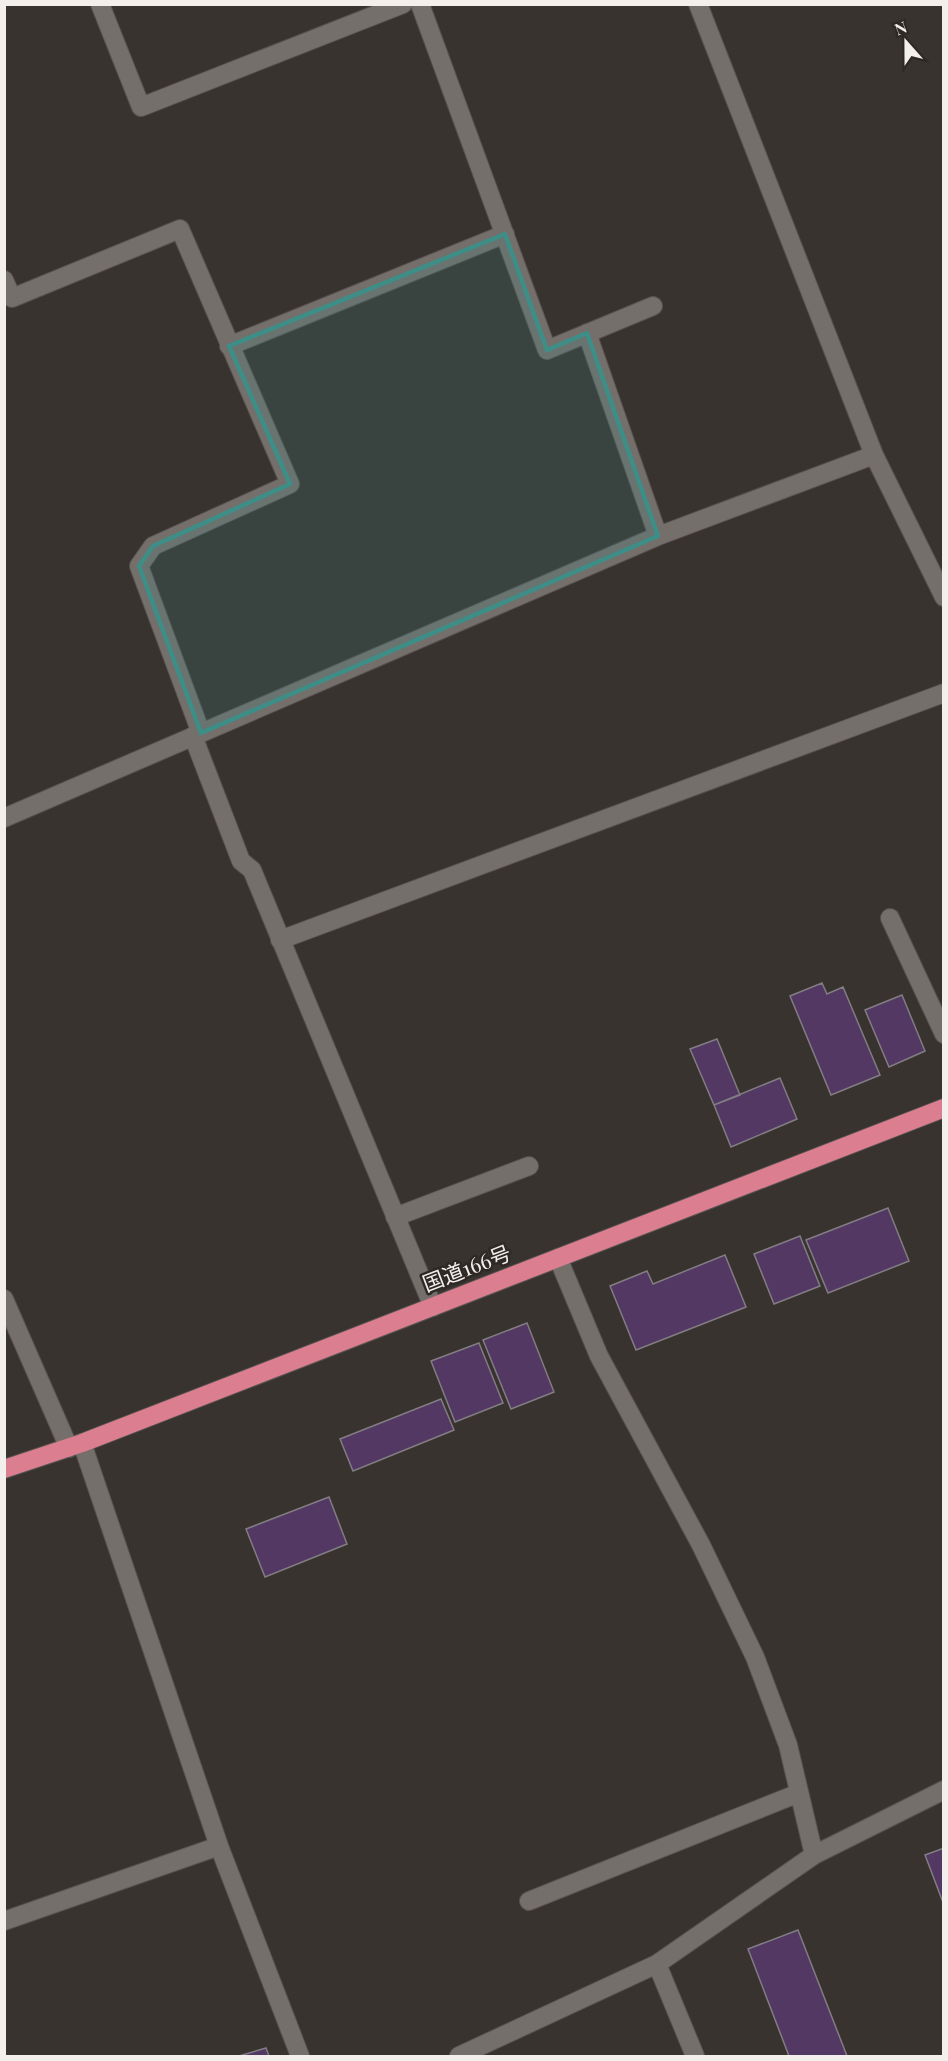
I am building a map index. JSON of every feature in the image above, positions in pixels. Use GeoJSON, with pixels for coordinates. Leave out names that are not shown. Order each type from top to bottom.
{"type":"FeatureCollection","features":[{"type":"Feature","properties":{"kind":"highway","name":"国道166号"},"geometry":{"type":"LineString","coordinates":[[4,1469],[75,1446],[944,1108]]}},
{"type":"Feature","properties":{"kind":"street"},"geometry":{"type":"LineString","coordinates":[[99,4],[141,107],[403,4]]}},
{"type":"Feature","properties":{"kind":"street"},"geometry":{"type":"LineString","coordinates":[[420,4],[547,350],[654,306]]}},
{"type":"Feature","properties":{"kind":"street"},"geometry":{"type":"LineString","coordinates":[[698,4],[874,455],[944,597]]}},
{"type":"Feature","properties":{"kind":"street"},"geometry":{"type":"LineString","coordinates":[[4,280],[12,298],[180,229],[290,484],[153,546],[139,566],[241,861],[252,870],[433,1307]]}},
{"type":"Feature","properties":{"kind":"street"},"geometry":{"type":"LineString","coordinates":[[229,346],[505,234]]}},
{"type":"Feature","properties":{"kind":"street"},"geometry":{"type":"LineString","coordinates":[[587,333],[658,536]]}},
{"type":"Feature","properties":{"kind":"street"},"geometry":{"type":"LineString","coordinates":[[4,818],[658,536],[874,455]]}},
{"type":"Feature","properties":{"kind":"street"},"geometry":{"type":"LineString","coordinates":[[280,940],[944,693]]}},
{"type":"Feature","properties":{"kind":"street"},"geometry":{"type":"LineString","coordinates":[[890,918],[944,1034]]}},
{"type":"Feature","properties":{"kind":"street"},"geometry":{"type":"LineString","coordinates":[[395,1217],[529,1166]]}},
{"type":"Feature","properties":{"kind":"street"},"geometry":{"type":"LineString","coordinates":[[558,1258],[599,1356],[701,1545],[755,1657],[788,1745],[814,1855]]}},
{"type":"Feature","properties":{"kind":"street"},"geometry":{"type":"LineString","coordinates":[[4,1299],[75,1446],[219,1846],[300,2056]]}},
{"type":"Feature","properties":{"kind":"street"},"geometry":{"type":"LineString","coordinates":[[459,2056],[657,1964],[814,1855],[944,1790]]}},
{"type":"Feature","properties":{"kind":"street"},"geometry":{"type":"LineString","coordinates":[[529,1901],[800,1793]]}},
{"type":"Feature","properties":{"kind":"street"},"geometry":{"type":"LineString","coordinates":[[4,1921],[219,1846]]}},
{"type":"Feature","properties":{"kind":"street"},"geometry":{"type":"LineString","coordinates":[[657,1964],[694,2056]]}},
{"type":"Feature","properties":{"kind":"highlighted area"},"geometry":{"type":"Polygon","coordinates":[[[505,234],[547,350],[587,333],[658,536],[201,733],[139,566],[153,546],[290,484],[229,346],[505,234]]]}},
{"type":"Feature","properties":{"kind":"building"},"geometry":{"type":"Polygon","coordinates":[[[822,983],[827,994],[843,987],[880,1075],[831,1095],[790,996],[822,983]]]}},
{"type":"Feature","properties":{"kind":"building"},"geometry":{"type":"Polygon","coordinates":[[[902,995],[925,1051],[889,1067],[865,1010],[902,995]]]}},
{"type":"Feature","properties":{"kind":"building"},"geometry":{"type":"Polygon","coordinates":[[[717,1039],[740,1095],[714,1105],[690,1049],[717,1039]]]}},
{"type":"Feature","properties":{"kind":"building"},"geometry":{"type":"Polygon","coordinates":[[[780,1078],[797,1119],[731,1147],[714,1105],[780,1078]]]}},
{"type":"Feature","properties":{"kind":"building"},"geometry":{"type":"Polygon","coordinates":[[[888,1208],[909,1261],[828,1293],[806,1240],[888,1208]]]}},
{"type":"Feature","properties":{"kind":"building"},"geometry":{"type":"Polygon","coordinates":[[[800,1236],[820,1286],[774,1304],[754,1254],[800,1236]]]}},
{"type":"Feature","properties":{"kind":"building"},"geometry":{"type":"Polygon","coordinates":[[[725,1255],[746,1307],[636,1350],[610,1286],[647,1271],[653,1284],[725,1255]]]}},
{"type":"Feature","properties":{"kind":"building"},"geometry":{"type":"Polygon","coordinates":[[[527,1323],[554,1392],[511,1409],[483,1340],[527,1323]]]}},
{"type":"Feature","properties":{"kind":"building"},"geometry":{"type":"Polygon","coordinates":[[[479,1343],[503,1403],[455,1422],[431,1361],[479,1343]]]}},
{"type":"Feature","properties":{"kind":"building"},"geometry":{"type":"Polygon","coordinates":[[[441,1399],[454,1430],[353,1471],[340,1439],[441,1399]]]}},
{"type":"Feature","properties":{"kind":"building"},"geometry":{"type":"Polygon","coordinates":[[[329,1497],[347,1544],[265,1577],[246,1529],[329,1497]]]}},
{"type":"Feature","properties":{"kind":"building"},"geometry":{"type":"Polygon","coordinates":[[[944,1848],[944,1905],[925,1855],[944,1848]]]}},
{"type":"Feature","properties":{"kind":"building"},"geometry":{"type":"Polygon","coordinates":[[[798,1930],[847,2056],[789,2056],[748,1949],[798,1930]]]}},
{"type":"Feature","properties":{"kind":"building"},"geometry":{"type":"Polygon","coordinates":[[[266,2048],[269,2056],[239,2056],[266,2048]]]}}]}
